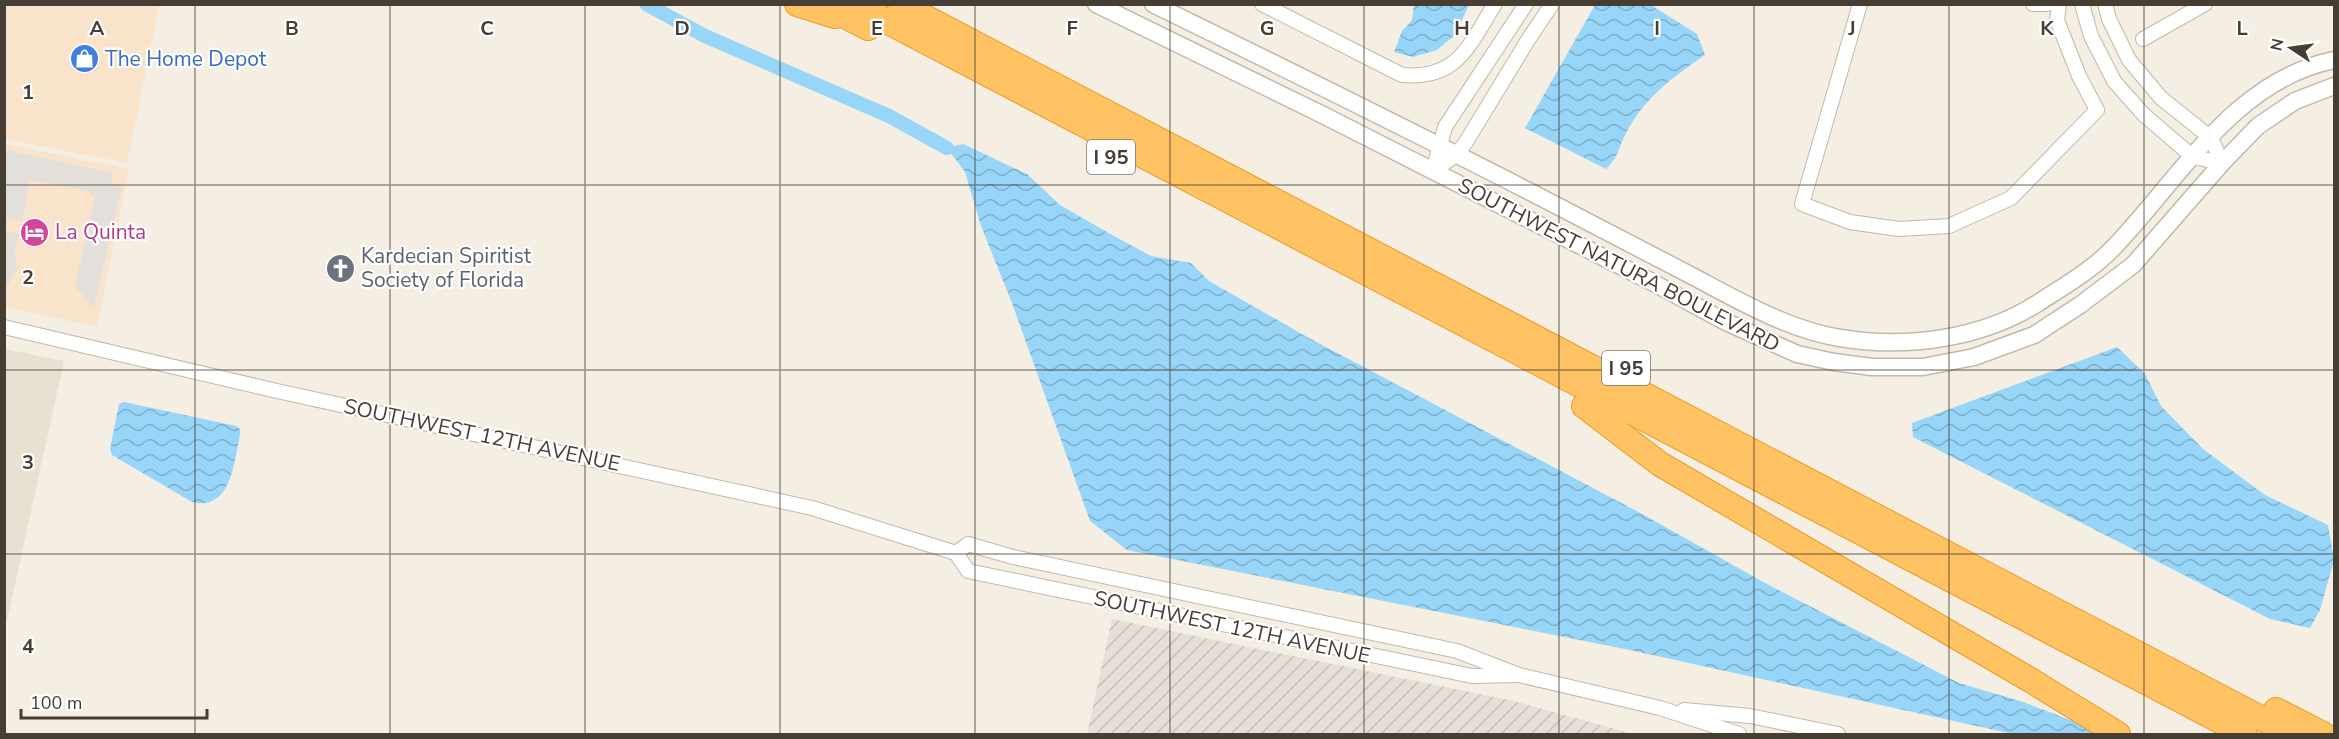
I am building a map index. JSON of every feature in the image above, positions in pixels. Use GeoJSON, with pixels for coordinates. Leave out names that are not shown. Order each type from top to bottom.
{"type":"FeatureCollection","features":[{"type":"Feature","properties":{"kind":"highway"},"geometry":{"type":"LineString","coordinates":[[797,4],[855,13],[2245,735]]}},
{"type":"Feature","properties":{"kind":"highway","name":"I 95"},"geometry":{"type":"LineString","coordinates":[[822,4],[855,13],[1584,406],[2211,735]]}},
{"type":"Feature","properties":{"kind":"highway"},"geometry":{"type":"LineString","coordinates":[[900,4],[2291,735]]}},
{"type":"Feature","properties":{"kind":"highway","name":"I 95"},"geometry":{"type":"LineString","coordinates":[[932,4],[2322,734]]}},
{"type":"Feature","properties":{"kind":"highway"},"geometry":{"type":"LineString","coordinates":[[1584,406],[1660,464],[2023,676],[2118,735]]}},
{"type":"Feature","properties":{"kind":"street","name":"SOUTHWEST NATURA BOULEVARD"},"geometry":{"type":"LineString","coordinates":[[1096,4],[1321,114],[1724,321],[1797,354],[1872,367],[1923,366],[1974,357],[2034,335],[2080,305],[2133,265],[2222,163],[2258,126],[2275,113],[2316,92],[2334,86]]}},
{"type":"Feature","properties":{"kind":"street","name":"SOUTHWEST NATURA BOULEVARD"},"geometry":{"type":"LineString","coordinates":[[1153,4],[1439,144],[1734,299],[1805,330],[1839,338],[1874,342],[1920,342],[1967,333],[2022,313],[2066,285],[2112,250],[2193,157],[2250,99],[2275,82],[2306,68],[2334,60]]}},
{"type":"Feature","properties":{"kind":"street"},"geometry":{"type":"LineString","coordinates":[[1262,4],[1402,75],[1423,77],[1441,71],[1460,57],[1496,4]]}},
{"type":"Feature","properties":{"kind":"street"},"geometry":{"type":"LineString","coordinates":[[1433,171],[1444,127],[1526,4]]}},
{"type":"Feature","properties":{"kind":"street"},"geometry":{"type":"LineString","coordinates":[[1433,171],[1457,154],[1552,4]]}},
{"type":"Feature","properties":{"kind":"street"},"geometry":{"type":"LineString","coordinates":[[1860,4],[1802,204],[1850,222],[1899,229],[1950,226],[2011,198],[2097,110],[2079,76],[2057,20],[2059,4]]}},
{"type":"Feature","properties":{"kind":"street"},"geometry":{"type":"LineString","coordinates":[[2033,4],[2036,6],[2047,4]]}},
{"type":"Feature","properties":{"kind":"street"},"geometry":{"type":"LineString","coordinates":[[2082,4],[2091,36],[2114,81],[2143,114],[2193,157],[2222,163]]}},
{"type":"Feature","properties":{"kind":"street"},"geometry":{"type":"LineString","coordinates":[[2106,4],[2109,19],[2129,60],[2161,98],[2211,138],[2222,163]]}},
{"type":"Feature","properties":{"kind":"street"},"geometry":{"type":"LineString","coordinates":[[2143,39],[2202,5]]}},
{"type":"Feature","properties":{"kind":"street"},"geometry":{"type":"LineString","coordinates":[[1496,49],[1516,61]]}},
{"type":"Feature","properties":{"kind":"street","name":"SOUTHWEST 12TH AVENUE"},"geometry":{"type":"LineString","coordinates":[[4,327],[110,350],[231,381],[812,508],[956,553],[968,571],[980,574],[1472,676],[1519,675]]}},
{"type":"Feature","properties":{"kind":"street","name":"SOUTHWEST 12TH AVENUE"},"geometry":{"type":"LineString","coordinates":[[956,553],[968,544],[1013,557],[1457,651],[1519,675],[1660,708],[1740,735]]}},
{"type":"Feature","properties":{"kind":"street","name":"SOUTHWEST 12TH AVENUE"},"geometry":{"type":"LineString","coordinates":[[1660,708],[1750,716],[1838,735]]}},
{"type":"Feature","properties":{"kind":"shaded area"},"geometry":{"type":"Polygon","coordinates":[[[4,5],[159,5],[127,163],[5,139],[4,5]]]}},
{"type":"Feature","properties":{"kind":"shaded area"},"geometry":{"type":"Polygon","coordinates":[[[4,144],[129,169],[97,327],[5,307],[4,144]]]}},
{"type":"Feature","properties":{"kind":"shaded area"},"geometry":{"type":"Polygon","coordinates":[[[5,150],[113,173],[112,184],[122,186],[94,308],[75,286],[95,197],[88,191],[30,180],[22,221],[7,218],[5,227],[5,150]]]}},
{"type":"Feature","properties":{"kind":"shaded area"},"geometry":{"type":"Polygon","coordinates":[[[5,231],[19,234],[15,252],[17,268],[8,285],[5,285],[5,231]]]}},
{"type":"Feature","properties":{"kind":"shaded area"},"geometry":{"type":"Polygon","coordinates":[[[4,349],[64,361],[5,630],[4,349]]]}},
{"type":"Feature","properties":{"kind":"shaded area"},"geometry":{"type":"Polygon","coordinates":[[[1112,619],[1514,701],[1633,734],[1087,734],[1112,619]]]}},
{"type":"Feature","properties":{"kind":"water"},"geometry":{"type":"Polygon","coordinates":[[[1414,4],[1469,5],[1455,35],[1437,50],[1413,57],[1394,52],[1402,31],[1412,20],[1414,4]]]}},
{"type":"Feature","properties":{"kind":"water"},"geometry":{"type":"Polygon","coordinates":[[[1595,5],[1651,5],[1697,34],[1705,55],[1651,98],[1634,120],[1614,160],[1606,169],[1525,128],[1595,5]]]}},
{"type":"Feature","properties":{"kind":"water"},"geometry":{"type":"Polygon","coordinates":[[[963,144],[1027,174],[1060,205],[1112,235],[1151,256],[1191,263],[1209,281],[1307,337],[1644,515],[1765,583],[1959,683],[2023,702],[2086,726],[2099,734],[2013,734],[1625,649],[1127,550],[1090,521],[1012,303],[981,226],[965,172],[947,148],[963,144]]]}},
{"type":"Feature","properties":{"kind":"water"},"geometry":{"type":"Polygon","coordinates":[[[2117,347],[2145,374],[2161,406],[2203,449],[2265,495],[2328,525],[2334,560],[2320,610],[2310,628],[2270,619],[1913,437],[1912,423],[2117,347]]]}},
{"type":"Feature","properties":{"kind":"water"},"geometry":{"type":"Polygon","coordinates":[[[124,402],[236,426],[240,429],[232,471],[223,492],[215,500],[205,503],[192,502],[112,455],[110,449],[119,404],[124,402]]]}},
{"type":"Feature","properties":{"kind":"waterway"},"geometry":{"type":"LineString","coordinates":[[646,4],[705,36],[889,116],[947,148]]}},
{"type":"Feature","properties":{"kind":"place","name":"The Home Depot"},"geometry":{"type":"Point","coordinates":[84,59]}},
{"type":"Feature","properties":{"kind":"place","name":"La Quinta"},"geometry":{"type":"Point","coordinates":[34,232]}},
{"type":"Feature","properties":{"kind":"place","name":"Kardecian Spiritist Society of Florida"},"geometry":{"type":"Point","coordinates":[340,268]}}]}
